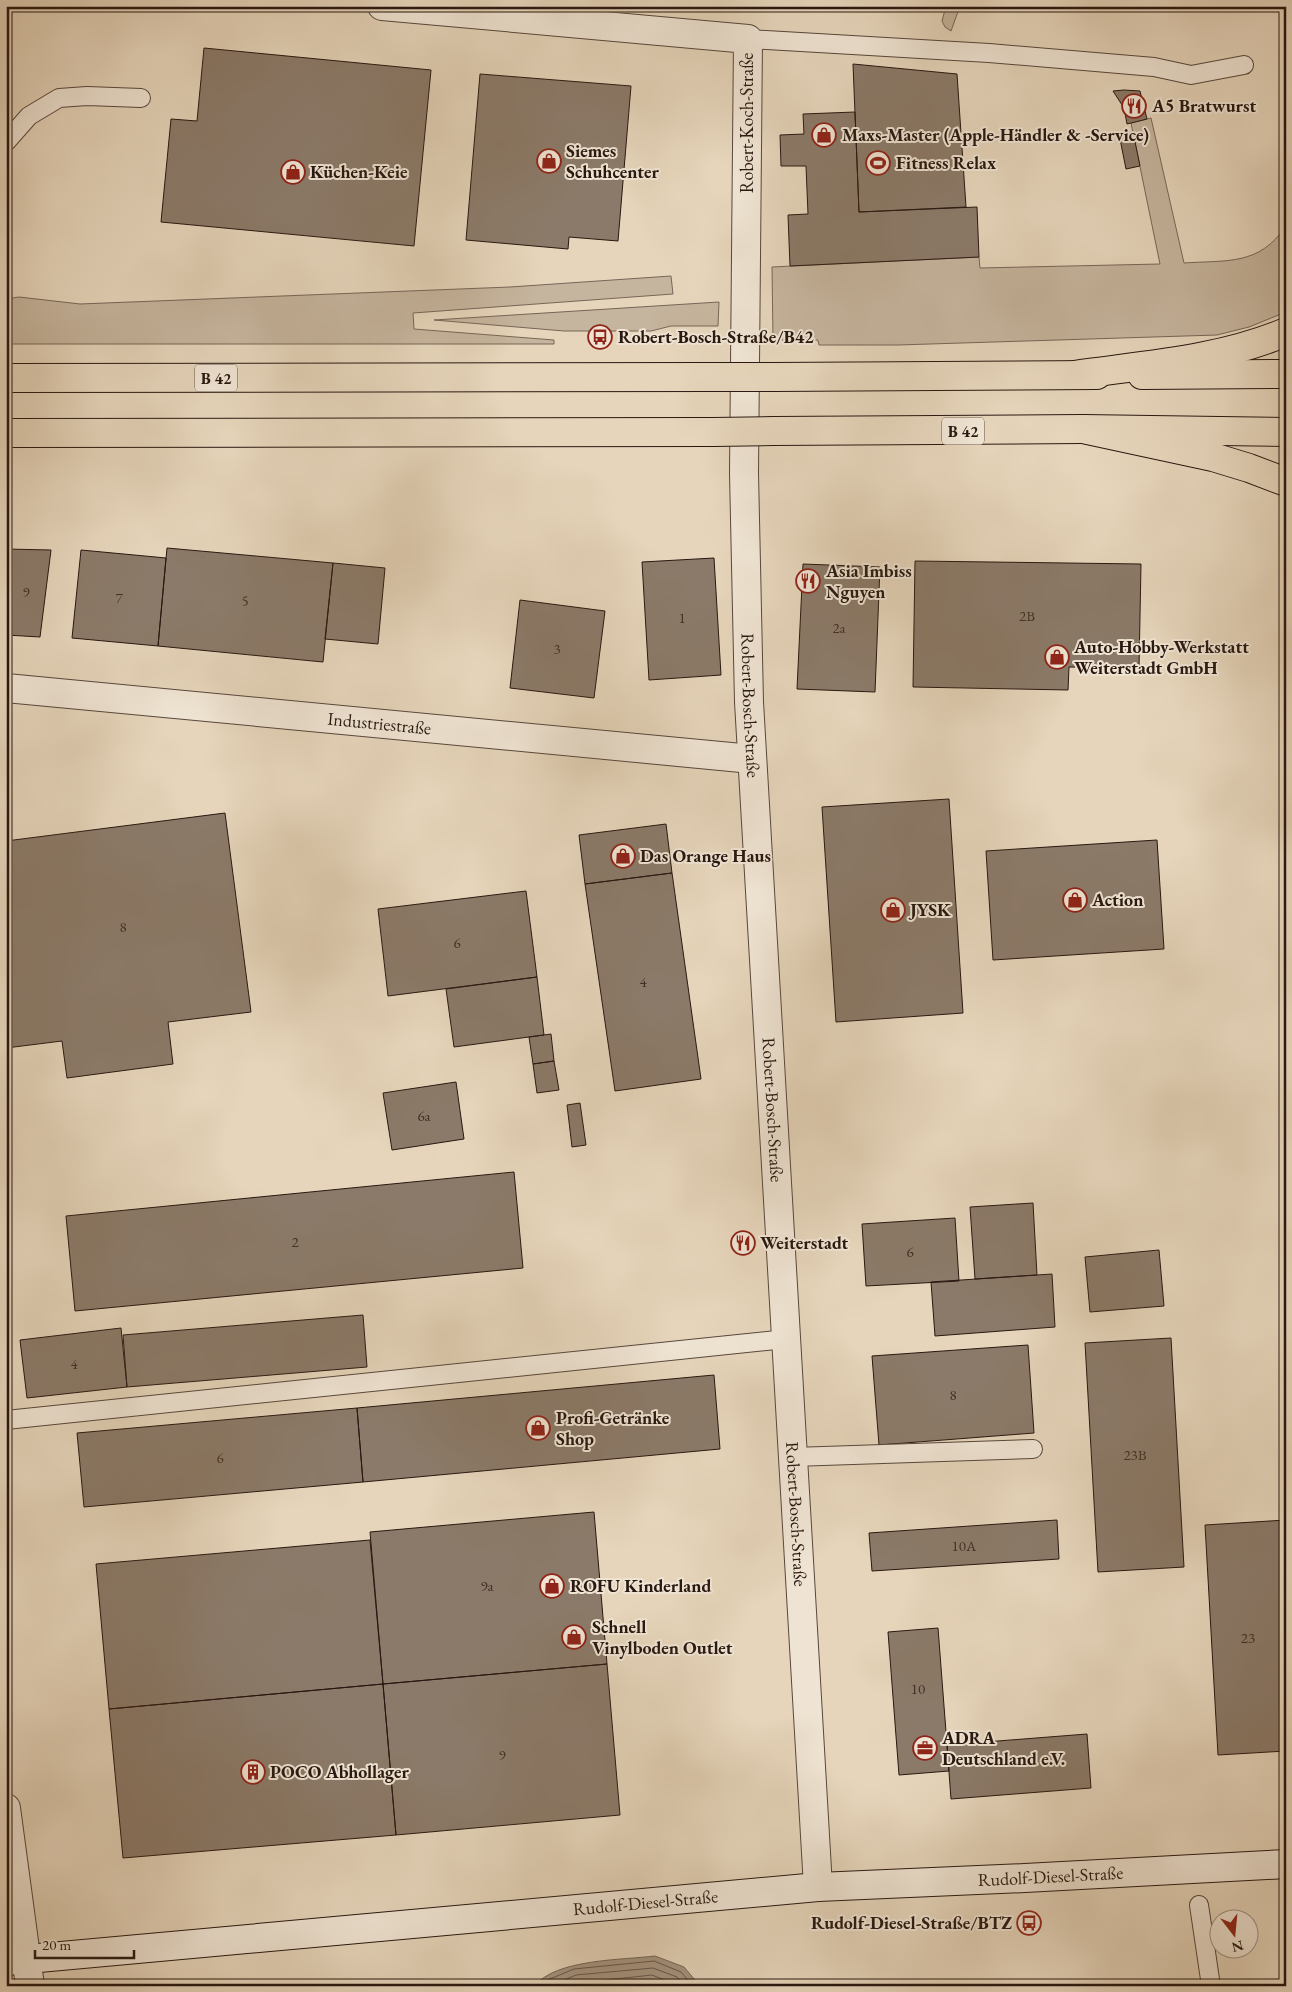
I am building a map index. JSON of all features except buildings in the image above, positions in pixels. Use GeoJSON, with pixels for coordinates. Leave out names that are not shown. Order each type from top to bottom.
{"type":"FeatureCollection","features":[{"type":"Feature","properties":{"kind":"main road"},"geometry":{"type":"LineString","coordinates":[[1074,375],[1211,354],[1286,332]]}},
{"type":"Feature","properties":{"kind":"main road","name":"B 42"},"geometry":{"type":"LineString","coordinates":[[6,378],[713,378],[1286,374]]}},
{"type":"Feature","properties":{"kind":"main road"},"geometry":{"type":"LineString","coordinates":[[1083,429],[1213,457],[1286,482]]}},
{"type":"Feature","properties":{"kind":"main road","name":"B 42"},"geometry":{"type":"LineString","coordinates":[[6,433],[713,432],[1083,429],[1286,432]]}},
{"type":"Feature","properties":{"kind":"street","name":"Robert-Koch-Straße"},"geometry":{"type":"LineString","coordinates":[[382,6],[748,39],[745,332]]}},
{"type":"Feature","properties":{"kind":"street","name":"Robert-Bosch-Straße"},"geometry":{"type":"LineString","coordinates":[[745,332],[744,520],[752,759],[818,1887]]}},
{"type":"Feature","properties":{"kind":"street","name":"Industriestraße"},"geometry":{"type":"LineString","coordinates":[[6,688],[752,759]]}},
{"type":"Feature","properties":{"kind":"street"},"geometry":{"type":"LineString","coordinates":[[6,1808],[21,1969]]}},
{"type":"Feature","properties":{"kind":"street","name":"Rudolf-Diesel-Straße"},"geometry":{"type":"LineString","coordinates":[[21,1969],[818,1887],[1286,1864]]}},
{"type":"Feature","properties":{"kind":"lane"},"geometry":{"type":"LineString","coordinates":[[748,39],[999,54],[1154,67],[1191,75],[1244,64]]}},
{"type":"Feature","properties":{"kind":"lane"},"geometry":{"type":"LineString","coordinates":[[6,142],[28,116],[59,98],[87,96],[141,98]]}},
{"type":"Feature","properties":{"kind":"lane"},"geometry":{"type":"LineString","coordinates":[[6,1420],[786,1339]]}},
{"type":"Feature","properties":{"kind":"lane"},"geometry":{"type":"LineString","coordinates":[[793,1457],[1033,1448]]}},
{"type":"Feature","properties":{"kind":"lane"},"geometry":{"type":"LineString","coordinates":[[1199,1905],[1211,1986]]}},
{"type":"Feature","properties":{"kind":"shaded area"},"geometry":{"type":"Polygon","coordinates":[[[946,6],[951,8],[952,6],[960,6],[951,31],[945,27],[942,21],[946,6]]]}},
{"type":"Feature","properties":{"kind":"shaded area"},"geometry":{"type":"Polygon","coordinates":[[[1151,118],[1184,263],[1228,261],[1253,254],[1265,248],[1276,239],[1286,226],[1286,312],[1249,327],[1217,335],[898,345],[819,345],[818,340],[773,340],[772,267],[979,257],[980,268],[1160,264],[1131,123],[1151,118]]]}},
{"type":"Feature","properties":{"kind":"shaded area"},"geometry":{"type":"Polygon","coordinates":[[[671,276],[673,294],[413,313],[414,329],[554,340],[554,344],[6,344],[6,303],[13,298],[19,297],[80,304],[510,287],[671,276]]]}},
{"type":"Feature","properties":{"kind":"shaded area"},"geometry":{"type":"Polygon","coordinates":[[[719,302],[718,326],[671,326],[651,331],[564,331],[434,320],[719,302]]]}},
{"type":"Feature","properties":{"kind":"water"},"geometry":{"type":"Polygon","coordinates":[[[655,1956],[684,1967],[700,1986],[535,1986],[545,1977],[558,1970],[573,1966],[590,1962],[655,1956]]]}},
{"type":"Feature","properties":{"kind":"place","name":"A5 Bratwurst"},"geometry":{"type":"Point","coordinates":[1134,106]}},
{"type":"Feature","properties":{"kind":"place","name":"Maxs-Master (Apple-Händler & -Service)"},"geometry":{"type":"Point","coordinates":[824,135]}},
{"type":"Feature","properties":{"kind":"place","name":"Siemes Schuhcenter"},"geometry":{"type":"Point","coordinates":[549,161]}},
{"type":"Feature","properties":{"kind":"place","name":"Fitness Relax"},"geometry":{"type":"Point","coordinates":[878,163]}},
{"type":"Feature","properties":{"kind":"place","name":"Küchen-Keie"},"geometry":{"type":"Point","coordinates":[293,172]}},
{"type":"Feature","properties":{"kind":"place","name":"Robert-Bosch-Straße/B42"},"geometry":{"type":"Point","coordinates":[600,337]}},
{"type":"Feature","properties":{"kind":"place","name":"Asia Imbiss Nguyen"},"geometry":{"type":"Point","coordinates":[808,581]}},
{"type":"Feature","properties":{"kind":"place","name":"Auto-Hobby-Werkstatt Weiterstadt GmbH"},"geometry":{"type":"Point","coordinates":[1057,657]}},
{"type":"Feature","properties":{"kind":"place","name":"Das Orange Haus"},"geometry":{"type":"Point","coordinates":[623,856]}},
{"type":"Feature","properties":{"kind":"place","name":"Action"},"geometry":{"type":"Point","coordinates":[1075,900]}},
{"type":"Feature","properties":{"kind":"place","name":"JYSK"},"geometry":{"type":"Point","coordinates":[893,910]}},
{"type":"Feature","properties":{"kind":"place","name":"Weiterstadt"},"geometry":{"type":"Point","coordinates":[743,1243]}},
{"type":"Feature","properties":{"kind":"place","name":"Profi-Getränke Shop"},"geometry":{"type":"Point","coordinates":[538,1428]}},
{"type":"Feature","properties":{"kind":"place","name":"ROFU Kinderland"},"geometry":{"type":"Point","coordinates":[552,1586]}},
{"type":"Feature","properties":{"kind":"place","name":"Schnell Vinylboden Outlet"},"geometry":{"type":"Point","coordinates":[574,1637]}},
{"type":"Feature","properties":{"kind":"place","name":"ADRA Deutschland e.V."},"geometry":{"type":"Point","coordinates":[925,1748]}},
{"type":"Feature","properties":{"kind":"place","name":"POCO Abhollager"},"geometry":{"type":"Point","coordinates":[253,1772]}},
{"type":"Feature","properties":{"kind":"place","name":"Rudolf-Diesel-Straße/BTZ"},"geometry":{"type":"Point","coordinates":[1029,1923]}}]}
